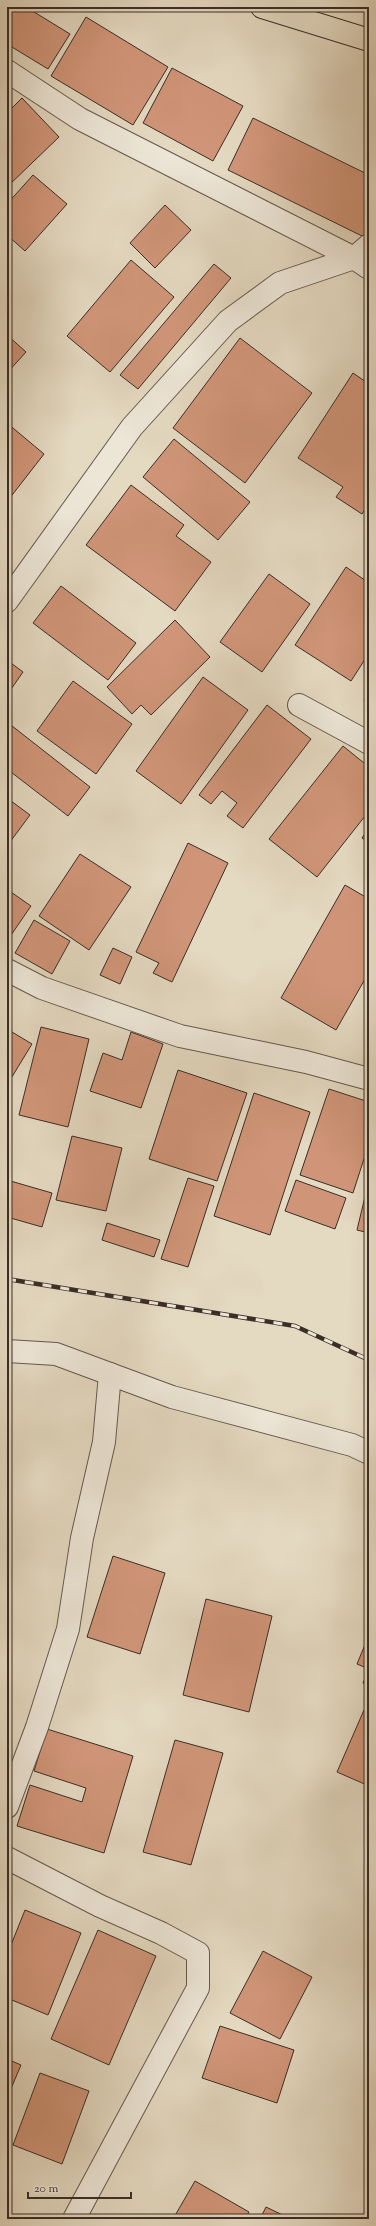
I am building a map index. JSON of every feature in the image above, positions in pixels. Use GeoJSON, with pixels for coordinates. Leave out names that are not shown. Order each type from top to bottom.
{"type":"FeatureCollection","features":[{"type":"Feature","properties":{"kind":"main road"},"geometry":{"type":"LineString","coordinates":[[262,7],[369,40]]}},
{"type":"Feature","properties":{"kind":"street"},"geometry":{"type":"LineString","coordinates":[[7,71],[80,119],[364,257]]}},
{"type":"Feature","properties":{"kind":"street"},"geometry":{"type":"LineString","coordinates":[[7,601],[132,427],[228,321],[280,283],[364,257]]}},
{"type":"Feature","properties":{"kind":"street"},"geometry":{"type":"LineString","coordinates":[[299,705],[369,743]]}},
{"type":"Feature","properties":{"kind":"street"},"geometry":{"type":"LineString","coordinates":[[7,970],[42,988],[180,1036],[306,1062],[369,1078]]}},
{"type":"Feature","properties":{"kind":"street"},"geometry":{"type":"LineString","coordinates":[[7,1351],[56,1354],[172,1396],[352,1445],[369,1453]]}},
{"type":"Feature","properties":{"kind":"street"},"geometry":{"type":"LineString","coordinates":[[7,1807],[37,1727],[68,1629],[82,1538],[104,1442],[110,1374]]}},
{"type":"Feature","properties":{"kind":"street"},"geometry":{"type":"LineString","coordinates":[[7,1858],[100,1906],[161,1933],[198,1953],[198,1988],[74,2219]]}},
{"type":"Feature","properties":{"kind":"building"},"geometry":{"type":"Polygon","coordinates":[[[7,7],[26,7],[70,34],[48,69],[7,44],[7,7]]]}},
{"type":"Feature","properties":{"kind":"building"},"geometry":{"type":"Polygon","coordinates":[[[86,17],[168,67],[133,125],[51,76],[86,17]]]}},
{"type":"Feature","properties":{"kind":"building"},"geometry":{"type":"Polygon","coordinates":[[[172,68],[243,106],[213,161],[143,123],[172,68]]]}},
{"type":"Feature","properties":{"kind":"building"},"geometry":{"type":"Polygon","coordinates":[[[22,98],[59,137],[7,187],[7,113],[22,98]]]}},
{"type":"Feature","properties":{"kind":"building"},"geometry":{"type":"Polygon","coordinates":[[[253,118],[369,175],[369,233],[366,238],[228,170],[253,118]]]}},
{"type":"Feature","properties":{"kind":"building"},"geometry":{"type":"Polygon","coordinates":[[[33,175],[67,204],[25,251],[7,235],[7,204],[33,175]]]}},
{"type":"Feature","properties":{"kind":"building"},"geometry":{"type":"Polygon","coordinates":[[[165,205],[191,230],[155,268],[130,243],[165,205]]]}},
{"type":"Feature","properties":{"kind":"building"},"geometry":{"type":"Polygon","coordinates":[[[131,260],[174,297],[110,372],[67,336],[131,260]]]}},
{"type":"Feature","properties":{"kind":"building"},"geometry":{"type":"Polygon","coordinates":[[[214,264],[231,278],[138,389],[120,375],[214,264]]]}},
{"type":"Feature","properties":{"kind":"building"},"geometry":{"type":"Polygon","coordinates":[[[7,335],[26,352],[7,373],[7,335]]]}},
{"type":"Feature","properties":{"kind":"building"},"geometry":{"type":"Polygon","coordinates":[[[240,338],[312,393],[245,483],[173,428],[240,338]]]}},
{"type":"Feature","properties":{"kind":"building"},"geometry":{"type":"Polygon","coordinates":[[[353,373],[369,384],[369,503],[362,514],[336,497],[343,487],[298,458],[353,373]]]}},
{"type":"Feature","properties":{"kind":"building"},"geometry":{"type":"Polygon","coordinates":[[[7,423],[44,454],[9,499],[7,497],[7,423]]]}},
{"type":"Feature","properties":{"kind":"building"},"geometry":{"type":"Polygon","coordinates":[[[174,439],[250,502],[218,540],[143,477],[174,439]]]}},
{"type":"Feature","properties":{"kind":"building"},"geometry":{"type":"Polygon","coordinates":[[[131,485],[184,525],[176,536],[211,562],[175,611],[86,545],[131,485]]]}},
{"type":"Feature","properties":{"kind":"building"},"geometry":{"type":"Polygon","coordinates":[[[346,567],[369,583],[369,653],[351,681],[295,645],[346,567]]]}},
{"type":"Feature","properties":{"kind":"building"},"geometry":{"type":"Polygon","coordinates":[[[269,574],[310,604],[262,672],[220,642],[269,574]]]}},
{"type":"Feature","properties":{"kind":"building"},"geometry":{"type":"Polygon","coordinates":[[[61,586],[136,643],[108,680],[33,623],[61,586]]]}},
{"type":"Feature","properties":{"kind":"building"},"geometry":{"type":"Polygon","coordinates":[[[175,620],[210,657],[151,715],[141,705],[132,714],[107,687],[175,620]]]}},
{"type":"Feature","properties":{"kind":"building"},"geometry":{"type":"Polygon","coordinates":[[[7,660],[23,672],[7,695],[7,660]]]}},
{"type":"Feature","properties":{"kind":"building"},"geometry":{"type":"Polygon","coordinates":[[[203,677],[248,710],[181,804],[136,771],[203,677]]]}},
{"type":"Feature","properties":{"kind":"building"},"geometry":{"type":"Polygon","coordinates":[[[73,681],[132,724],[96,774],[37,731],[73,681]]]}},
{"type":"Feature","properties":{"kind":"building"},"geometry":{"type":"Polygon","coordinates":[[[369,690],[369,702],[364,700],[369,690]]]}},
{"type":"Feature","properties":{"kind":"building"},"geometry":{"type":"Polygon","coordinates":[[[267,705],[311,739],[243,828],[227,816],[237,803],[222,791],[211,804],[199,795],[267,705]]]}},
{"type":"Feature","properties":{"kind":"building"},"geometry":{"type":"Polygon","coordinates":[[[7,722],[90,787],[68,816],[7,769],[7,722]]]}},
{"type":"Feature","properties":{"kind":"building"},"geometry":{"type":"Polygon","coordinates":[[[343,746],[369,767],[369,811],[317,877],[269,839],[343,746]]]}},
{"type":"Feature","properties":{"kind":"building"},"geometry":{"type":"Polygon","coordinates":[[[7,798],[30,815],[7,846],[7,798]]]}},
{"type":"Feature","properties":{"kind":"building"},"geometry":{"type":"Polygon","coordinates":[[[369,828],[369,842],[362,838],[369,828]]]}},
{"type":"Feature","properties":{"kind":"building"},"geometry":{"type":"Polygon","coordinates":[[[188,843],[228,863],[172,982],[153,973],[159,963],[136,952],[188,843]]]}},
{"type":"Feature","properties":{"kind":"building"},"geometry":{"type":"Polygon","coordinates":[[[80,854],[131,887],[89,950],[39,916],[80,854]]]}},
{"type":"Feature","properties":{"kind":"building"},"geometry":{"type":"Polygon","coordinates":[[[345,885],[369,899],[369,972],[336,1030],[281,998],[345,885]]]}},
{"type":"Feature","properties":{"kind":"building"},"geometry":{"type":"Polygon","coordinates":[[[8,890],[31,906],[7,941],[7,891],[8,890]]]}},
{"type":"Feature","properties":{"kind":"building"},"geometry":{"type":"Polygon","coordinates":[[[34,920],[70,941],[52,974],[15,953],[34,920]]]}},
{"type":"Feature","properties":{"kind":"building"},"geometry":{"type":"Polygon","coordinates":[[[113,948],[132,957],[120,984],[100,975],[113,948]]]}},
{"type":"Feature","properties":{"kind":"building"},"geometry":{"type":"Polygon","coordinates":[[[41,1027],[89,1039],[68,1127],[19,1115],[41,1027]]]}},
{"type":"Feature","properties":{"kind":"building"},"geometry":{"type":"Polygon","coordinates":[[[7,1029],[32,1044],[7,1085],[7,1029]]]}},
{"type":"Feature","properties":{"kind":"building"},"geometry":{"type":"Polygon","coordinates":[[[131,1032],[163,1044],[141,1108],[90,1091],[103,1053],[122,1060],[131,1032]]]}},
{"type":"Feature","properties":{"kind":"building"},"geometry":{"type":"Polygon","coordinates":[[[178,1070],[247,1093],[217,1181],[149,1159],[178,1070]]]}},
{"type":"Feature","properties":{"kind":"building"},"geometry":{"type":"Polygon","coordinates":[[[329,1089],[369,1102],[369,1143],[353,1193],[300,1175],[329,1089]]]}},
{"type":"Feature","properties":{"kind":"building"},"geometry":{"type":"Polygon","coordinates":[[[254,1093],[310,1112],[270,1235],[214,1216],[254,1093]]]}},
{"type":"Feature","properties":{"kind":"building"},"geometry":{"type":"Polygon","coordinates":[[[72,1136],[122,1148],[106,1211],[56,1200],[72,1136]]]}},
{"type":"Feature","properties":{"kind":"building"},"geometry":{"type":"Polygon","coordinates":[[[188,1178],[214,1186],[188,1267],[161,1259],[188,1178]]]}},
{"type":"Feature","properties":{"kind":"building"},"geometry":{"type":"Polygon","coordinates":[[[7,1180],[52,1193],[42,1227],[7,1217],[7,1180]]]}},
{"type":"Feature","properties":{"kind":"building"},"geometry":{"type":"Polygon","coordinates":[[[296,1180],[346,1198],[335,1229],[285,1211],[296,1180]]]}},
{"type":"Feature","properties":{"kind":"building"},"geometry":{"type":"Polygon","coordinates":[[[369,1180],[369,1233],[357,1230],[369,1180]]]}},
{"type":"Feature","properties":{"kind":"building"},"geometry":{"type":"Polygon","coordinates":[[[107,1223],[160,1240],[154,1257],[102,1240],[107,1223]]]}},
{"type":"Feature","properties":{"kind":"building"},"geometry":{"type":"Polygon","coordinates":[[[113,1556],[165,1573],[140,1654],[87,1637],[113,1556]]]}},
{"type":"Feature","properties":{"kind":"building"},"geometry":{"type":"Polygon","coordinates":[[[206,1599],[272,1616],[249,1712],[183,1695],[206,1599]]]}},
{"type":"Feature","properties":{"kind":"building"},"geometry":{"type":"Polygon","coordinates":[[[369,1635],[369,1669],[357,1664],[369,1635]]]}},
{"type":"Feature","properties":{"kind":"building"},"geometry":{"type":"Polygon","coordinates":[[[369,1669],[369,1686],[363,1683],[369,1669]]]}},
{"type":"Feature","properties":{"kind":"building"},"geometry":{"type":"Polygon","coordinates":[[[364,1710],[369,1713],[369,1786],[337,1772],[364,1710]]]}},
{"type":"Feature","properties":{"kind":"building"},"geometry":{"type":"Polygon","coordinates":[[[47,1729],[133,1756],[104,1853],[17,1826],[30,1785],[82,1802],[86,1788],[34,1771],[47,1729]]]}},
{"type":"Feature","properties":{"kind":"building"},"geometry":{"type":"Polygon","coordinates":[[[175,1740],[223,1753],[191,1865],[143,1852],[175,1740]]]}},
{"type":"Feature","properties":{"kind":"building"},"geometry":{"type":"Polygon","coordinates":[[[25,1910],[81,1933],[48,2015],[7,1998],[7,1955],[25,1910]]]}},
{"type":"Feature","properties":{"kind":"building"},"geometry":{"type":"Polygon","coordinates":[[[98,1930],[156,1956],[109,2065],[51,2039],[98,1930]]]}},
{"type":"Feature","properties":{"kind":"building"},"geometry":{"type":"Polygon","coordinates":[[[263,1951],[312,1977],[280,2039],[230,2013],[263,1951]]]}},
{"type":"Feature","properties":{"kind":"building"},"geometry":{"type":"Polygon","coordinates":[[[220,2026],[294,2050],[277,2103],[202,2078],[220,2026]]]}},
{"type":"Feature","properties":{"kind":"building"},"geometry":{"type":"Polygon","coordinates":[[[7,2059],[21,2065],[7,2098],[7,2059]]]}},
{"type":"Feature","properties":{"kind":"building"},"geometry":{"type":"Polygon","coordinates":[[[40,2073],[89,2091],[62,2164],[13,2145],[40,2073]]]}},
{"type":"Feature","properties":{"kind":"building"},"geometry":{"type":"Polygon","coordinates":[[[195,2181],[249,2212],[245,2219],[173,2219],[195,2181]]]}},
{"type":"Feature","properties":{"kind":"building"},"geometry":{"type":"Polygon","coordinates":[[[266,2207],[291,2219],[260,2219],[266,2207]]]}},
{"type":"Feature","properties":{"kind":"railway"},"geometry":{"type":"LineString","coordinates":[[7,1279],[295,1326],[369,1360]]}}]}
